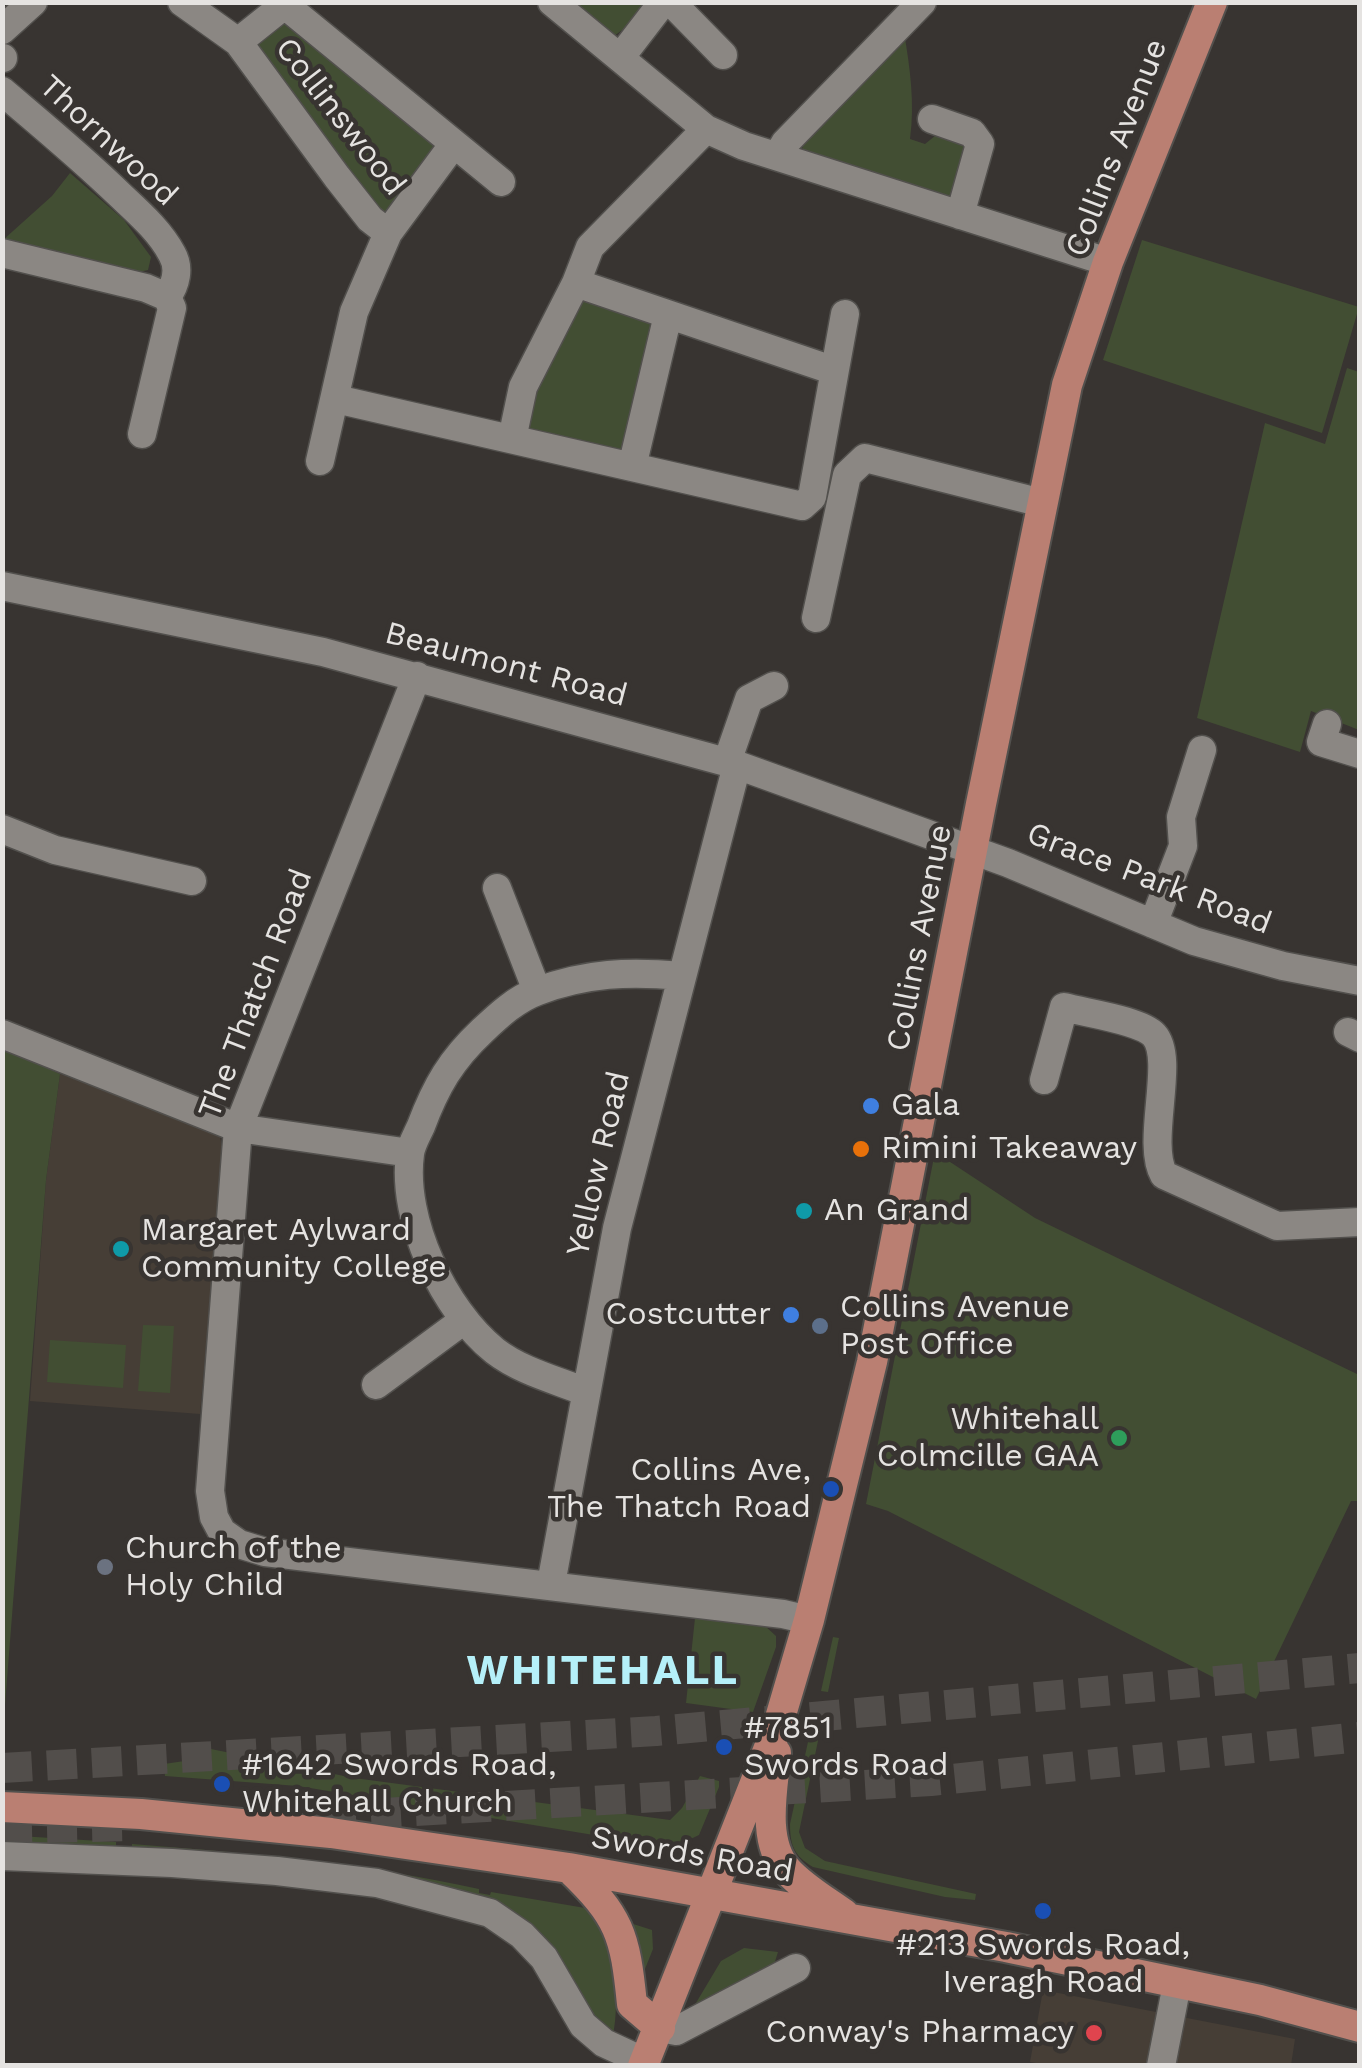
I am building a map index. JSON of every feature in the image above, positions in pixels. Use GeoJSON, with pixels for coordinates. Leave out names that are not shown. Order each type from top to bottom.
{"type":"FeatureCollection","features":[{"type":"Feature","properties":{"kind":"main road","name":"Collins Avenue"},"geometry":{"type":"LineString","coordinates":[[644,2064],[778,1724],[809,1620],[872,1362],[1067,385],[1108,262],[1212,2]]}},
{"type":"Feature","properties":{"kind":"main road"},"geometry":{"type":"LineString","coordinates":[[778,1724],[772,1840],[788,1872],[851,1920]]}},
{"type":"Feature","properties":{"kind":"main road","name":"Swords Road"},"geometry":{"type":"LineString","coordinates":[[2,1806],[142,1814],[331,1833],[570,1868],[1006,1947],[1260,2000],[1360,2027]]}},
{"type":"Feature","properties":{"kind":"main road"},"geometry":{"type":"LineString","coordinates":[[570,1868],[603,1901],[614,1919],[627,1960],[632,2004],[660,2028]]}},
{"type":"Feature","properties":{"kind":"street"},"geometry":{"type":"LineString","coordinates":[[2,30],[33,2]]}},
{"type":"Feature","properties":{"kind":"street","name":"Collinswood"},"geometry":{"type":"LineString","coordinates":[[182,2],[238,42],[337,177],[370,218],[388,233]]}},
{"type":"Feature","properties":{"kind":"street"},"geometry":{"type":"LineString","coordinates":[[552,2],[706,128],[744,146],[1108,262]]}},
{"type":"Feature","properties":{"kind":"street"},"geometry":{"type":"LineString","coordinates":[[620,58],[663,2]]}},
{"type":"Feature","properties":{"kind":"street"},"geometry":{"type":"LineString","coordinates":[[672,2],[723,55]]}},
{"type":"Feature","properties":{"kind":"street"},"geometry":{"type":"LineString","coordinates":[[778,155],[784,143],[922,2]]}},
{"type":"Feature","properties":{"kind":"street","name":"Collinswood"},"geometry":{"type":"LineString","coordinates":[[238,42],[287,4],[502,182]]}},
{"type":"Feature","properties":{"kind":"street","name":"Thornwood"},"geometry":{"type":"LineString","coordinates":[[2,91],[91,167],[144,218],[173,255],[174,286],[167,297],[172,308],[142,434]]}},
{"type":"Feature","properties":{"kind":"street"},"geometry":{"type":"LineString","coordinates":[[932,119],[972,133],[980,144],[960,215]]}},
{"type":"Feature","properties":{"kind":"street"},"geometry":{"type":"LineString","coordinates":[[512,438],[523,387],[590,247],[706,128]]}},
{"type":"Feature","properties":{"kind":"street","name":"Collinswood"},"geometry":{"type":"LineString","coordinates":[[320,461],[354,312],[388,233],[453,144]]}},
{"type":"Feature","properties":{"kind":"street"},"geometry":{"type":"LineString","coordinates":[[2,253],[146,288],[167,297]]}},
{"type":"Feature","properties":{"kind":"street"},"geometry":{"type":"LineString","coordinates":[[576,283],[832,370]]}},
{"type":"Feature","properties":{"kind":"street"},"geometry":{"type":"LineString","coordinates":[[336,399],[802,506],[812,496],[845,314]]}},
{"type":"Feature","properties":{"kind":"street"},"geometry":{"type":"LineString","coordinates":[[632,467],[668,315]]}},
{"type":"Feature","properties":{"kind":"street"},"geometry":{"type":"LineString","coordinates":[[816,618],[847,475],[865,458],[1042,504]]}},
{"type":"Feature","properties":{"kind":"street","name":"Beaumont Road"},"geometry":{"type":"LineString","coordinates":[[5,591],[324,652],[417,676],[732,763],[974,850]]}},
{"type":"Feature","properties":{"kind":"street","name":"The Thatch Road"},"geometry":{"type":"LineString","coordinates":[[417,676],[238,1128],[210,1491],[214,1517],[222,1532],[239,1544],[265,1552],[550,1584],[809,1620]]}},
{"type":"Feature","properties":{"kind":"street","name":"Yellow Road"},"geometry":{"type":"LineString","coordinates":[[550,1584],[617,1228],[732,763],[749,698],[774,686]]}},
{"type":"Feature","properties":{"kind":"street"},"geometry":{"type":"LineString","coordinates":[[1153,924],[1183,846],[1182,817],[1202,750]]}},
{"type":"Feature","properties":{"kind":"street"},"geometry":{"type":"LineString","coordinates":[[2,830],[55,850],[192,881]]}},
{"type":"Feature","properties":{"kind":"street","name":"Grace Park Road"},"geometry":{"type":"LineString","coordinates":[[974,850],[1153,924],[1238,954],[1360,981]]}},
{"type":"Feature","properties":{"kind":"street"},"geometry":{"type":"LineString","coordinates":[[497,888],[537,991]]}},
{"type":"Feature","properties":{"kind":"street"},"geometry":{"type":"LineString","coordinates":[[586,1392],[516,1364],[494,1350],[464,1320],[432,1266],[412,1209],[410,1153],[437,1084],[466,1045],[497,1016],[537,991],[598,973],[680,976]]}},
{"type":"Feature","properties":{"kind":"street"},"geometry":{"type":"LineString","coordinates":[[1044,1080],[1064,1007],[1140,1026],[1155,1036],[1160,1048],[1161,1104],[1156,1151],[1164,1175],[1277,1226],[1360,1222]]}},
{"type":"Feature","properties":{"kind":"street"},"geometry":{"type":"LineString","coordinates":[[2,1034],[238,1128],[410,1153]]}},
{"type":"Feature","properties":{"kind":"street"},"geometry":{"type":"LineString","coordinates":[[376,1385],[464,1320]]}},
{"type":"Feature","properties":{"kind":"street"},"geometry":{"type":"LineString","coordinates":[[2,1856],[277,1871],[377,1883],[490,1913],[544,1958],[583,2025],[604,2042],[644,2064]]}},
{"type":"Feature","properties":{"kind":"street"},"geometry":{"type":"LineString","coordinates":[[660,2028],[676,2030],[796,1968]]}},
{"type":"Feature","properties":{"kind":"street"},"geometry":{"type":"LineString","coordinates":[[1161,2066],[1177,1984]]}},
{"type":"Feature","properties":{"kind":"shaded area"},"geometry":{"type":"Polygon","coordinates":[[[60,1074],[146,1103],[220,1137],[223,1151],[200,1414],[30,1401],[46,1180],[60,1074]]]}},
{"type":"Feature","properties":{"kind":"shaded area"},"geometry":{"type":"Polygon","coordinates":[[[1043,1990],[1295,2039],[1291,2065],[1053,2066],[1030,2062],[1043,1990]]]}},
{"type":"Feature","properties":{"kind":"green space"},"geometry":{"type":"Polygon","coordinates":[[[568,3],[642,3],[636,20],[614,36],[568,3]]]}},
{"type":"Feature","properties":{"kind":"green space"},"geometry":{"type":"Polygon","coordinates":[[[286,21],[436,146],[397,212],[383,216],[251,42],[286,21]]]}},
{"type":"Feature","properties":{"kind":"green space"},"geometry":{"type":"Polygon","coordinates":[[[904,32],[912,99],[910,139],[925,144],[946,127],[973,143],[952,202],[804,155],[800,136],[904,32]]]}},
{"type":"Feature","properties":{"kind":"green space"},"geometry":{"type":"Polygon","coordinates":[[[70,173],[124,220],[151,257],[148,270],[139,272],[3,240],[52,196],[70,173]]]}},
{"type":"Feature","properties":{"kind":"green space"},"geometry":{"type":"Polygon","coordinates":[[[1142,240],[1359,307],[1322,433],[1103,360],[1142,240]]]}},
{"type":"Feature","properties":{"kind":"green space"},"geometry":{"type":"Polygon","coordinates":[[[580,298],[644,316],[654,326],[625,454],[526,434],[525,401],[580,298]]]}},
{"type":"Feature","properties":{"kind":"green space"},"geometry":{"type":"Polygon","coordinates":[[[1347,368],[1359,372],[1359,730],[1311,711],[1300,752],[1197,718],[1265,423],[1325,444],[1347,368]]]}},
{"type":"Feature","properties":{"kind":"green space"},"geometry":{"type":"Polygon","coordinates":[[[3,1047],[60,1074],[46,1180],[3,1731],[3,1047]]]}},
{"type":"Feature","properties":{"kind":"green space","name":"Whitehall Colmcille GAA"},"geometry":{"type":"Polygon","coordinates":[[[935,1152],[1035,1218],[1359,1375],[1359,1501],[1351,1501],[1256,1699],[888,1511],[866,1504],[935,1152]]]}},
{"type":"Feature","properties":{"kind":"green space"},"geometry":{"type":"Polygon","coordinates":[[[143,1325],[174,1326],[170,1393],[138,1391],[143,1325]]]}},
{"type":"Feature","properties":{"kind":"green space"},"geometry":{"type":"Polygon","coordinates":[[[50,1340],[126,1345],[123,1388],[47,1382],[50,1340]]]}},
{"type":"Feature","properties":{"kind":"green space"},"geometry":{"type":"Polygon","coordinates":[[[695,1618],[765,1626],[776,1636],[776,1647],[753,1712],[686,1703],[695,1618]]]}},
{"type":"Feature","properties":{"kind":"green space"},"geometry":{"type":"Polygon","coordinates":[[[833,1637],[839,1638],[828,1692],[821,1691],[833,1637]]]}},
{"type":"Feature","properties":{"kind":"green space"},"geometry":{"type":"Polygon","coordinates":[[[815,1710],[824,1712],[799,1832],[805,1848],[825,1861],[976,1894],[975,1900],[945,1897],[813,1867],[801,1859],[792,1844],[790,1824],[815,1710]]]}},
{"type":"Feature","properties":{"kind":"green space"},"geometry":{"type":"Polygon","coordinates":[[[206,1748],[354,1778],[670,1820],[682,1808],[700,1776],[719,1781],[719,1787],[699,1835],[672,1848],[298,1786],[165,1776],[164,1764],[198,1759],[206,1748]]]}},
{"type":"Feature","properties":{"kind":"green space"},"geometry":{"type":"Polygon","coordinates":[[[3,1835],[116,1842],[116,1852],[3,1847],[3,1835]]]}},
{"type":"Feature","properties":{"kind":"green space"},"geometry":{"type":"Polygon","coordinates":[[[132,1844],[350,1866],[436,1880],[490,1895],[491,1892],[591,1909],[604,1919],[612,1962],[616,1991],[613,2035],[601,2027],[500,1911],[132,1853],[132,1844]]]}},
{"type":"Feature","properties":{"kind":"green space"},"geometry":{"type":"Polygon","coordinates":[[[627,1922],[652,1930],[653,1949],[643,1974],[627,1922]]]}},
{"type":"Feature","properties":{"kind":"green space"},"geometry":{"type":"Polygon","coordinates":[[[744,1948],[778,1952],[772,1971],[690,2013],[721,1961],[744,1948]]]}},
{"type":"Feature","properties":{"kind":"tunnel"},"geometry":{"type":"LineString","coordinates":[[2,1768],[656,1731],[1360,1668]]}},
{"type":"Feature","properties":{"kind":"tunnel"},"geometry":{"type":"LineString","coordinates":[[281,1819],[931,1781],[1360,1737]]}},
{"type":"Feature","properties":{"kind":"tunnel"},"geometry":{"type":"LineString","coordinates":[[2,1829],[135,1826]]}},
{"type":"Feature","properties":{"kind":"place","name":"Gala"},"geometry":{"type":"Point","coordinates":[871,1106]}},
{"type":"Feature","properties":{"kind":"place","name":"Rimini Takeaway"},"geometry":{"type":"Point","coordinates":[861,1149]}},
{"type":"Feature","properties":{"kind":"place","name":"An Grand"},"geometry":{"type":"Point","coordinates":[804,1211]}},
{"type":"Feature","properties":{"kind":"place","name":"Margaret Aylward Community College"},"geometry":{"type":"Point","coordinates":[121,1249]}},
{"type":"Feature","properties":{"kind":"place","name":"Costcutter"},"geometry":{"type":"Point","coordinates":[791,1315]}},
{"type":"Feature","properties":{"kind":"place","name":"Collins Avenue Post Office"},"geometry":{"type":"Point","coordinates":[820,1326]}},
{"type":"Feature","properties":{"kind":"place","name":"Whitehall Colmcille GAA"},"geometry":{"type":"Point","coordinates":[1119,1438]}},
{"type":"Feature","properties":{"kind":"place","name":"Collins Ave, The Thatch Road"},"geometry":{"type":"Point","coordinates":[831,1489]}},
{"type":"Feature","properties":{"kind":"place","name":"Church of the Holy Child"},"geometry":{"type":"Point","coordinates":[105,1567]}},
{"type":"Feature","properties":{"kind":"place","name":"#7851 Swords Road"},"geometry":{"type":"Point","coordinates":[724,1747]}},
{"type":"Feature","properties":{"kind":"place","name":"#1642 Swords Road, Whitehall Church"},"geometry":{"type":"Point","coordinates":[222,1784]}},
{"type":"Feature","properties":{"kind":"place","name":"#213 Swords Road, Iveragh Road"},"geometry":{"type":"Point","coordinates":[1043,1911]}},
{"type":"Feature","properties":{"kind":"place","name":"Conway's Pharmacy"},"geometry":{"type":"Point","coordinates":[1094,2033]}},
{"type":"Feature","properties":{"kind":"district","name":"WHITEHALL"},"geometry":{"type":"Point","coordinates":[603,1672]}}]}
